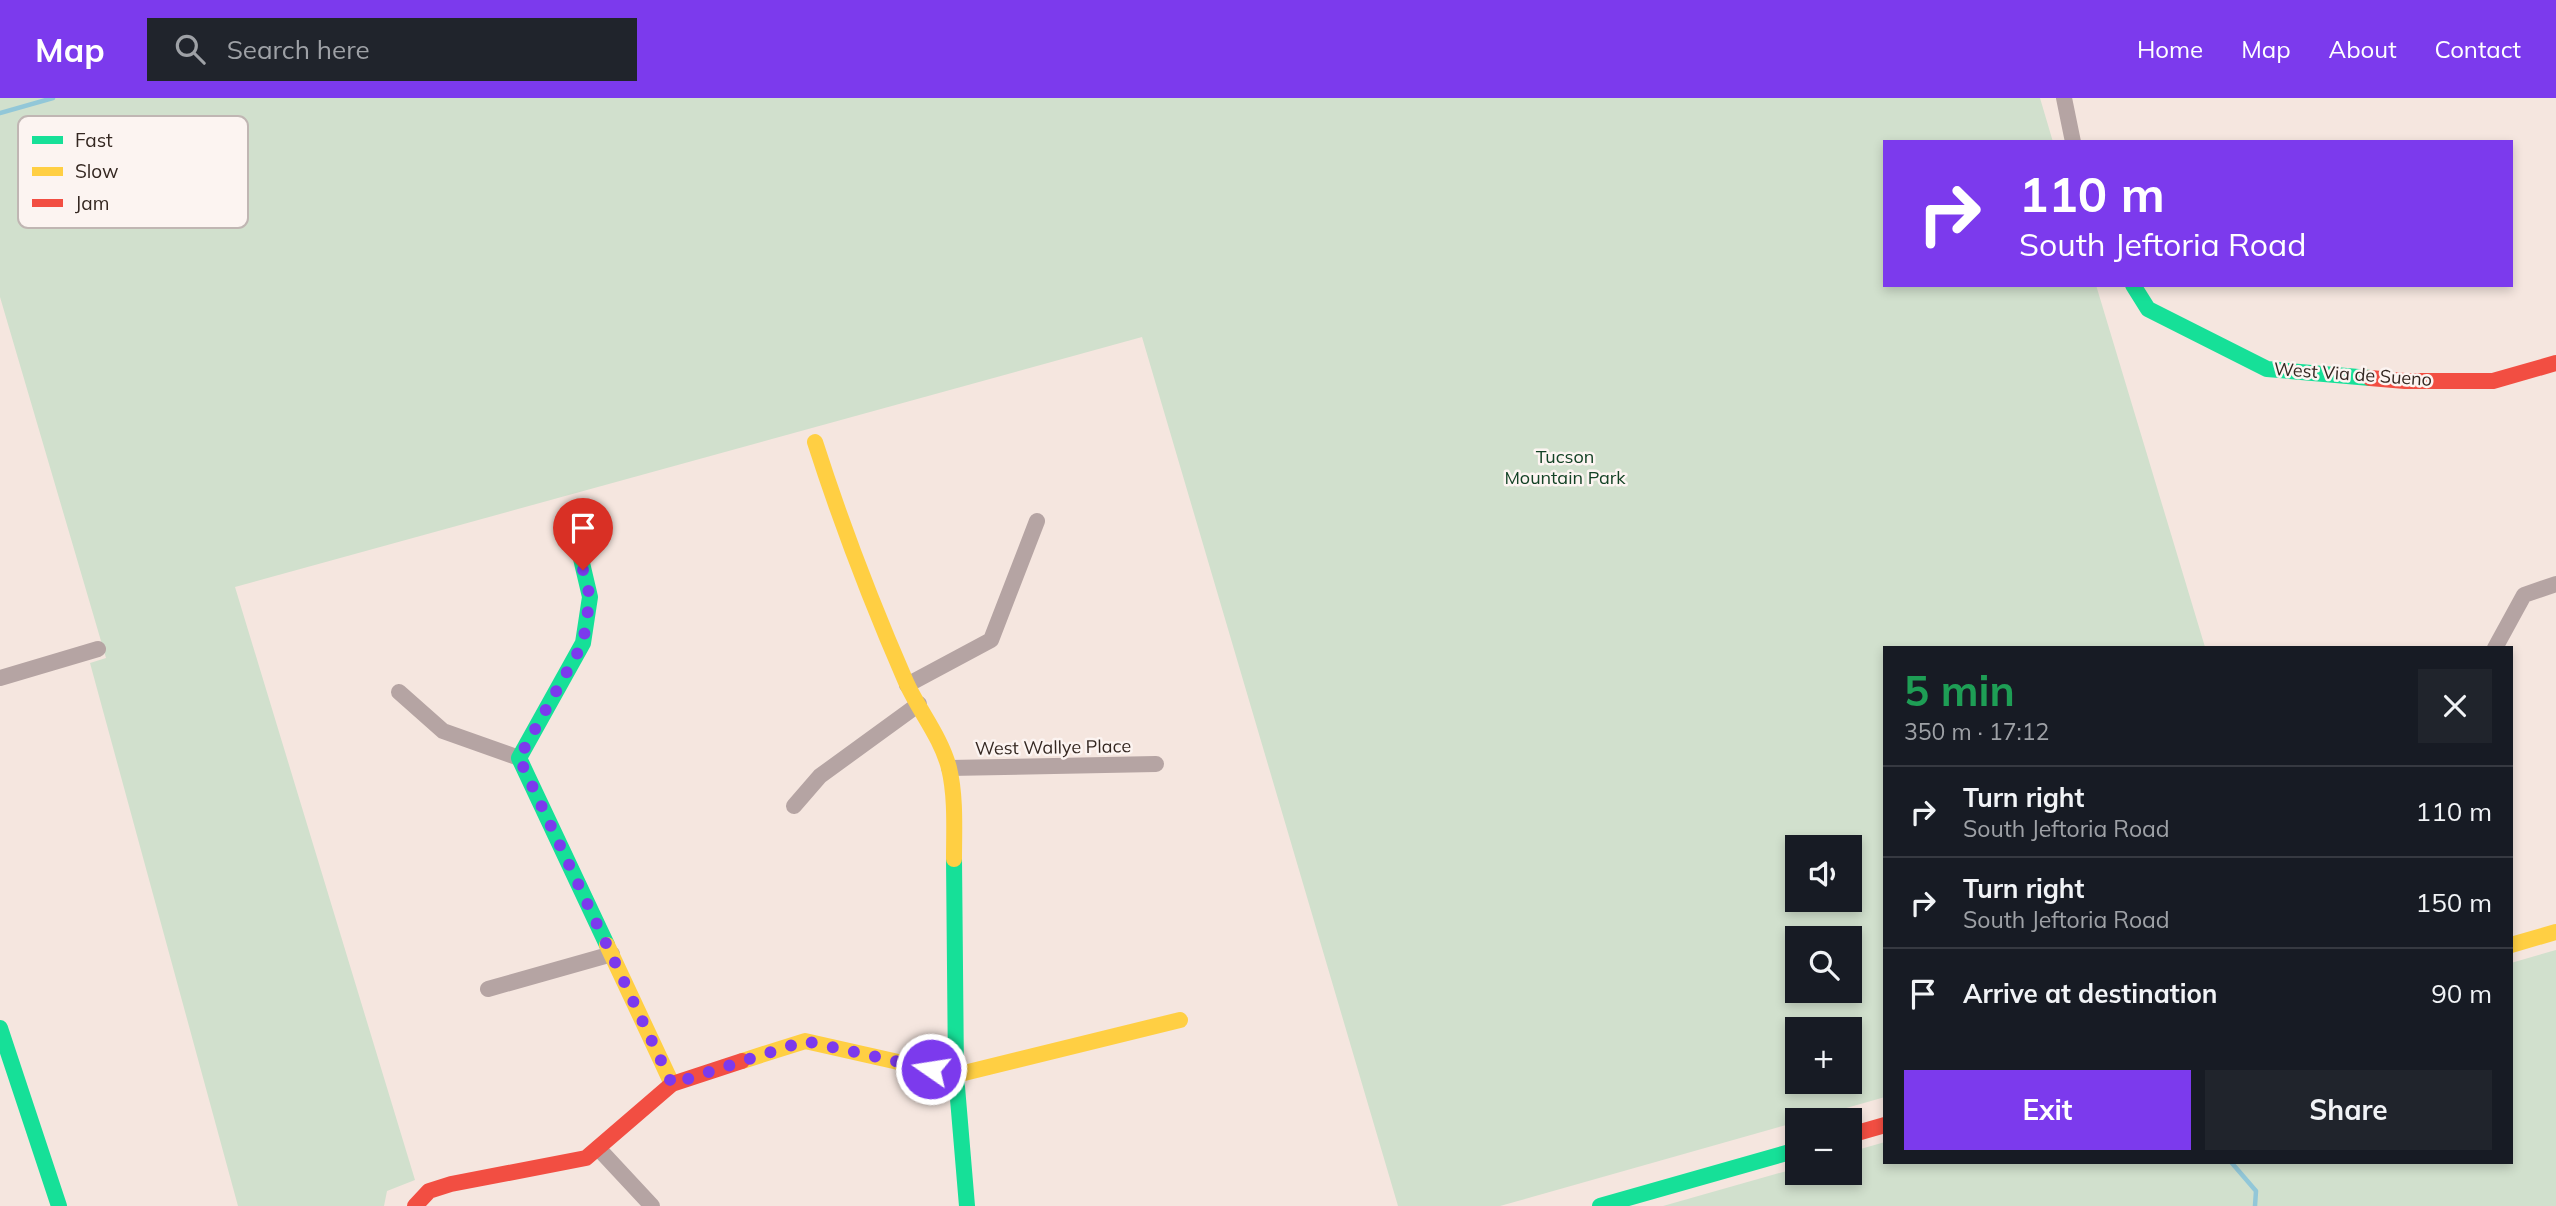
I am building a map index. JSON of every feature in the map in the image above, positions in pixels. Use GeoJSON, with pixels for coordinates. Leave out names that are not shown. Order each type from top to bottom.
{"type":"FeatureCollection","features":[{"type":"Feature","properties":{"kind":"street"},"geometry":{"type":"LineString","coordinates":[[2064,98],[2073,140]]}},
{"type":"Feature","properties":{"kind":"street","name":"West Via de Sueno"},"geometry":{"type":"LineString","coordinates":[[2134,287],[2148,309],[2267,369],[2405,381],[2493,381],[2556,363]]}},
{"type":"Feature","properties":{"kind":"street"},"geometry":{"type":"LineString","coordinates":[[815,442],[833,497],[906,684],[919,704],[949,768],[954,822],[956,1075],[967,1206]]}},
{"type":"Feature","properties":{"kind":"street"},"geometry":{"type":"LineString","coordinates":[[519,758],[583,643],[590,597],[570,516]]}},
{"type":"Feature","properties":{"kind":"street"},"geometry":{"type":"LineString","coordinates":[[906,684],[991,640],[1037,521]]}},
{"type":"Feature","properties":{"kind":"street"},"geometry":{"type":"LineString","coordinates":[[2496,646],[2524,595],[2556,584]]}},
{"type":"Feature","properties":{"kind":"street"},"geometry":{"type":"LineString","coordinates":[[0,678],[97,649]]}},
{"type":"Feature","properties":{"kind":"street"},"geometry":{"type":"LineString","coordinates":[[400,692],[443,731],[519,758],[672,1084]]}},
{"type":"Feature","properties":{"kind":"street"},"geometry":{"type":"LineString","coordinates":[[794,806],[820,776],[919,704]]}},
{"type":"Feature","properties":{"kind":"street","name":"West Wallye Place"},"geometry":{"type":"LineString","coordinates":[[949,768],[1156,764]]}},
{"type":"Feature","properties":{"kind":"street"},"geometry":{"type":"LineString","coordinates":[[2513,945],[2556,932]]}},
{"type":"Feature","properties":{"kind":"street"},"geometry":{"type":"LineString","coordinates":[[488,989],[612,954]]}},
{"type":"Feature","properties":{"kind":"street"},"geometry":{"type":"LineString","coordinates":[[415,1206],[429,1191],[451,1184],[586,1158],[672,1084],[805,1041],[956,1075],[1180,1020]]}},
{"type":"Feature","properties":{"kind":"street"},"geometry":{"type":"LineString","coordinates":[[0,1028],[60,1206]]}},
{"type":"Feature","properties":{"kind":"street"},"geometry":{"type":"LineString","coordinates":[[1862,1132],[1883,1126]]}},
{"type":"Feature","properties":{"kind":"street"},"geometry":{"type":"LineString","coordinates":[[598,1148],[652,1206]]}},
{"type":"Feature","properties":{"kind":"street"},"geometry":{"type":"LineString","coordinates":[[1600,1206],[1785,1153]]}},
{"type":"Feature","properties":{"kind":"green space","name":"Tucson Mountain Park"},"geometry":{"type":"Polygon","coordinates":[[[0,98],[2040,98],[2052,140],[1883,140],[1883,287],[2097,287],[2205,646],[1883,646],[1883,1098],[1846,1108],[1785,1108],[1785,1125],[1500,1206],[1398,1206],[1142,337],[235,587],[415,1180],[387,1191],[384,1206],[238,1206],[90,663],[106,658],[0,297],[0,98]]]}},
{"type":"Feature","properties":{"kind":"green space"},"geometry":{"type":"Polygon","coordinates":[[[2556,950],[2556,1206],[1663,1206],[1785,1171],[1785,1185],[1862,1185],[1862,1149],[1883,1143],[1883,1164],[2513,1164],[2513,962],[2556,950]]]}},
{"type":"Feature","properties":{"kind":"waterway"},"geometry":{"type":"LineString","coordinates":[[0,113],[53,98]]}},
{"type":"Feature","properties":{"kind":"waterway"},"geometry":{"type":"LineString","coordinates":[[2233,1164],[2256,1191],[2255,1206]]}},
{"type":"Feature","properties":{"kind":"traffic: fast"},"geometry":{"type":"LineString","coordinates":[[2134,287],[2148,309],[2267,369],[2370,378]]}},
{"type":"Feature","properties":{"kind":"traffic: fast"},"geometry":{"type":"LineString","coordinates":[[571,516],[590,597],[583,643],[519,758],[607,945]]}},
{"type":"Feature","properties":{"kind":"traffic: fast"},"geometry":{"type":"LineString","coordinates":[[954,859],[956,1075],[967,1206]]}},
{"type":"Feature","properties":{"kind":"traffic: fast"},"geometry":{"type":"LineString","coordinates":[[0,1028],[59,1206]]}},
{"type":"Feature","properties":{"kind":"traffic: fast"},"geometry":{"type":"LineString","coordinates":[[1600,1206],[1785,1153]]}},
{"type":"Feature","properties":{"kind":"traffic: slow"},"geometry":{"type":"LineString","coordinates":[[815,442],[881,623],[906,682],[935,735],[949,768],[953,790],[954,859]]}},
{"type":"Feature","properties":{"kind":"traffic: slow"},"geometry":{"type":"LineString","coordinates":[[2513,944],[2556,932]]}},
{"type":"Feature","properties":{"kind":"traffic: slow"},"geometry":{"type":"LineString","coordinates":[[607,945],[672,1084]]}},
{"type":"Feature","properties":{"kind":"traffic: slow"},"geometry":{"type":"LineString","coordinates":[[742,1061],[805,1041],[956,1075],[1180,1020]]}},
{"type":"Feature","properties":{"kind":"traffic: jam"},"geometry":{"type":"LineString","coordinates":[[2370,378],[2405,381],[2493,381],[2556,363]]}},
{"type":"Feature","properties":{"kind":"traffic: jam"},"geometry":{"type":"LineString","coordinates":[[415,1206],[429,1191],[451,1184],[586,1158],[672,1084],[742,1061]]}},
{"type":"Feature","properties":{"kind":"traffic: jam"},"geometry":{"type":"LineString","coordinates":[[1862,1132],[1883,1126]]}},
{"type":"Feature","properties":{"kind":"route"},"geometry":{"type":"LineString","coordinates":[[583,570],[590,597],[583,643],[519,758],[672,1084],[805,1041],[931,1069]]}}]}
